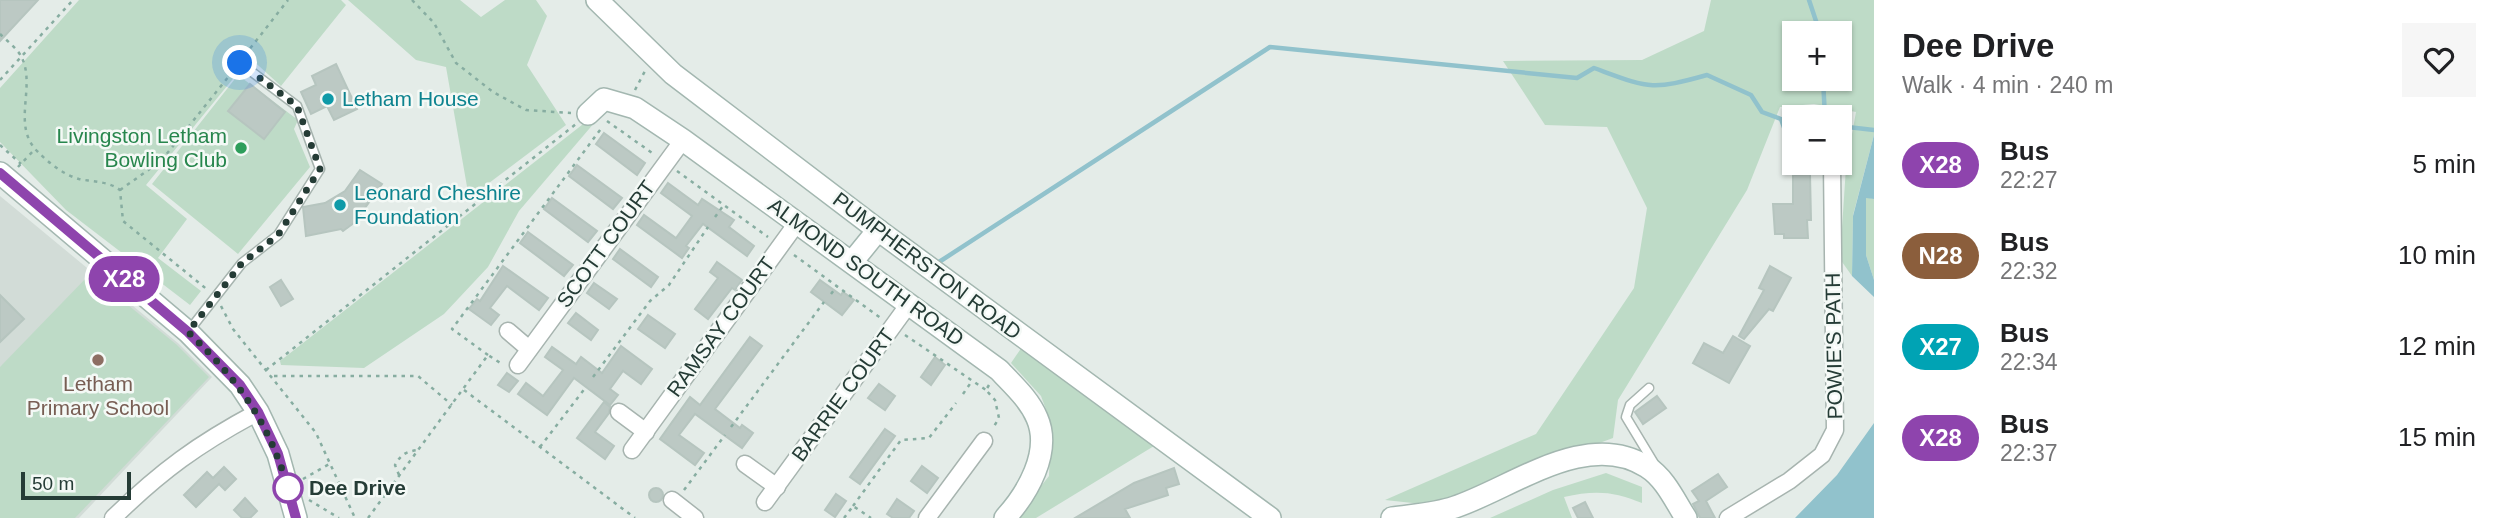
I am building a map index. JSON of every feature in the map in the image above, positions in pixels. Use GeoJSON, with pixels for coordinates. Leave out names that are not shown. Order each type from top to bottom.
{"type":"FeatureCollection","features":[{"type":"Feature","properties":{"kind":"street","name":"PUMPHERSTON ROAD"},"geometry":{"type":"LineString","coordinates":[[597,0],[673,74],[878,230],[1270,518]]}},
{"type":"Feature","properties":{"kind":"street","name":"ALMOND SOUTH ROAD"},"geometry":{"type":"LineString","coordinates":[[588,114],[604,99],[630,107],[683,139],[999,370],[1023,394],[1038,419],[1040,440],[1036,475],[1005,518]]}},
{"type":"Feature","properties":{"kind":"street","name":"SCOTT COURT"},"geometry":{"type":"LineString","coordinates":[[517,365],[683,139]]}},
{"type":"Feature","properties":{"kind":"street"},"geometry":{"type":"LineString","coordinates":[[10,172],[188,332],[240,385],[258,412],[278,454],[296,518]]}},
{"type":"Feature","properties":{"kind":"street","name":"POWIE'S PATH"},"geometry":{"type":"LineString","coordinates":[[1728,518],[1789,481],[1822,455],[1835,429],[1832,175]]}},
{"type":"Feature","properties":{"kind":"street","name":"RAMSAY COURT"},"geometry":{"type":"LineString","coordinates":[[632,450],[797,223]]}},
{"type":"Feature","properties":{"kind":"street"},"geometry":{"type":"LineString","coordinates":[[852,262],[878,230]]}},
{"type":"Feature","properties":{"kind":"street","name":"BARRIE COURT"},"geometry":{"type":"LineString","coordinates":[[765,502],[909,304]]}},
{"type":"Feature","properties":{"kind":"street"},"geometry":{"type":"LineString","coordinates":[[508,331],[529,349]]}},
{"type":"Feature","properties":{"kind":"street"},"geometry":{"type":"LineString","coordinates":[[114,518],[158,474],[187,453],[258,412]]}},
{"type":"Feature","properties":{"kind":"street"},"geometry":{"type":"LineString","coordinates":[[619,412],[646,432]]}},
{"type":"Feature","properties":{"kind":"street"},"geometry":{"type":"LineString","coordinates":[[927,518],[977,462],[984,441]]}},
{"type":"Feature","properties":{"kind":"street"},"geometry":{"type":"LineString","coordinates":[[1392,518],[1454,508],[1564,461],[1596,454],[1625,457],[1648,468],[1666,487],[1686,518]]}},
{"type":"Feature","properties":{"kind":"street"},"geometry":{"type":"LineString","coordinates":[[745,464],[777,486]]}},
{"type":"Feature","properties":{"kind":"street"},"geometry":{"type":"LineString","coordinates":[[672,500],[695,518]]}},
{"type":"Feature","properties":{"kind":"lane"},"geometry":{"type":"LineString","coordinates":[[188,332],[242,263],[278,235],[320,169],[297,106],[240,63]]}},
{"type":"Feature","properties":{"kind":"lane"},"geometry":{"type":"LineString","coordinates":[[1649,388],[1630,405],[1626,417],[1666,487]]}},
{"type":"Feature","properties":{"kind":"path"},"geometry":{"type":"LineString","coordinates":[[0,80],[73,0]]}},
{"type":"Feature","properties":{"kind":"path"},"geometry":{"type":"LineString","coordinates":[[120,190],[160,161],[288,0]]}},
{"type":"Feature","properties":{"kind":"path"},"geometry":{"type":"LineString","coordinates":[[412,0],[433,23],[456,63],[493,92],[526,110],[588,114]]}},
{"type":"Feature","properties":{"kind":"path"},"geometry":{"type":"LineString","coordinates":[[0,34],[22,55],[27,73],[24,111],[27,134],[35,149],[52,165],[75,178],[114,185],[120,190],[123,221],[216,296],[233,328],[316,433],[355,518]]}},
{"type":"Feature","properties":{"kind":"path"},"geometry":{"type":"LineString","coordinates":[[630,107],[637,83],[654,56]]}},
{"type":"Feature","properties":{"kind":"path"},"geometry":{"type":"LineString","coordinates":[[266,370],[588,114]]}},
{"type":"Feature","properties":{"kind":"path"},"geometry":{"type":"LineString","coordinates":[[517,365],[511,369],[452,329],[607,120],[780,246],[986,390]]}},
{"type":"Feature","properties":{"kind":"path"},"geometry":{"type":"LineString","coordinates":[[0,145],[10,172],[35,149]]}},
{"type":"Feature","properties":{"kind":"path"},"geometry":{"type":"LineString","coordinates":[[715,217],[723,204]]}},
{"type":"Feature","properties":{"kind":"path"},"geometry":{"type":"LineString","coordinates":[[593,377],[650,301],[668,285],[708,227]]}},
{"type":"Feature","properties":{"kind":"path"},"geometry":{"type":"LineString","coordinates":[[831,294],[837,285]]}},
{"type":"Feature","properties":{"kind":"path"},"geometry":{"type":"LineString","coordinates":[[731,427],[824,302]]}},
{"type":"Feature","properties":{"kind":"path"},"geometry":{"type":"LineString","coordinates":[[368,518],[488,355]]}},
{"type":"Feature","properties":{"kind":"path"},"geometry":{"type":"LineString","coordinates":[[271,376],[418,376],[452,405]]}},
{"type":"Feature","properties":{"kind":"path"},"geometry":{"type":"LineString","coordinates":[[962,394],[972,381]]}},
{"type":"Feature","properties":{"kind":"path"},"geometry":{"type":"LineString","coordinates":[[540,447],[586,387]]}},
{"type":"Feature","properties":{"kind":"path"},"geometry":{"type":"LineString","coordinates":[[463,390],[635,518]]}},
{"type":"Feature","properties":{"kind":"path"},"geometry":{"type":"LineString","coordinates":[[844,518],[901,440],[929,438],[956,402]]}},
{"type":"Feature","properties":{"kind":"path"},"geometry":{"type":"LineString","coordinates":[[672,500],[683,490],[725,435]]}},
{"type":"Feature","properties":{"kind":"path"},"geometry":{"type":"LineString","coordinates":[[400,476],[395,465],[399,458],[406,452],[419,450]]}},
{"type":"Feature","properties":{"kind":"path"},"geometry":{"type":"LineString","coordinates":[[288,487],[332,463]]}},
{"type":"Feature","properties":{"kind":"path"},"geometry":{"type":"LineString","coordinates":[[288,487],[339,518]]}},
{"type":"Feature","properties":{"kind":"path"},"geometry":{"type":"LineString","coordinates":[[853,506],[871,518]]}},
{"type":"Feature","properties":{"kind":"shaded area","name":"Letham Primary School"},"geometry":{"type":"Polygon","coordinates":[[[0,196],[179,344],[212,377],[79,518],[0,518],[0,196]]]}},
{"type":"Feature","properties":{"kind":"green space"},"geometry":{"type":"Polygon","coordinates":[[[79,0],[341,0],[346,5],[281,86],[250,58],[146,185],[187,219],[158,258],[201,291],[190,305],[66,210],[0,142],[0,88],[79,0]]]}},
{"type":"Feature","properties":{"kind":"green space"},"geometry":{"type":"Polygon","coordinates":[[[348,0],[460,0],[481,17],[505,0],[536,0],[547,16],[527,65],[566,125],[469,198],[446,67],[416,60],[348,0]]]}},
{"type":"Feature","properties":{"kind":"green space"},"geometry":{"type":"Polygon","coordinates":[[[1711,0],[1874,0],[1874,135],[1853,215],[1852,276],[1840,259],[1845,175],[1852,175],[1852,134],[1856,112],[1852,111],[1852,105],[1782,105],[1747,190],[1618,400],[1613,438],[1431,505],[1385,500],[1536,434],[1634,288],[1647,208],[1607,127],[1545,125],[1503,61],[1642,60],[1704,31],[1711,0]]]}},
{"type":"Feature","properties":{"kind":"green space","name":"Livingston Letham Bowling Club"},"geometry":{"type":"Polygon","coordinates":[[[238,75],[298,120],[294,129],[310,167],[238,254],[152,184],[238,75]]]}},
{"type":"Feature","properties":{"kind":"green space"},"geometry":{"type":"Polygon","coordinates":[[[587,121],[595,122],[519,211],[488,267],[444,314],[364,368],[281,365],[280,361],[587,121]]]}},
{"type":"Feature","properties":{"kind":"green space"},"geometry":{"type":"Polygon","coordinates":[[[1866,197],[1874,199],[1874,280],[1866,255],[1866,197]]]}},
{"type":"Feature","properties":{"kind":"green space","name":"Letham Primary School"},"geometry":{"type":"Polygon","coordinates":[[[90,274],[177,345],[209,377],[75,518],[0,518],[0,367],[90,274]]]}},
{"type":"Feature","properties":{"kind":"green space"},"geometry":{"type":"Polygon","coordinates":[[[1022,347],[1154,446],[1036,518],[1021,518],[1020,513],[1049,476],[1051,423],[1041,396],[1011,363],[1022,347]]]}},
{"type":"Feature","properties":{"kind":"green space"},"geometry":{"type":"Polygon","coordinates":[[[1606,473],[1642,487],[1642,503],[1613,494],[1585,493],[1564,497],[1572,518],[1490,518],[1553,490],[1606,473]]]}},
{"type":"Feature","properties":{"kind":"water"},"geometry":{"type":"Polygon","coordinates":[[[1874,135],[1874,199],[1866,198],[1866,255],[1874,280],[1874,297],[1852,276],[1853,216],[1874,135]]]}},
{"type":"Feature","properties":{"kind":"water"},"geometry":{"type":"Polygon","coordinates":[[[1874,423],[1874,518],[1795,518],[1837,475],[1874,423]]]}},
{"type":"Feature","properties":{"kind":"building"},"geometry":{"type":"Polygon","coordinates":[[[0,0],[38,0],[0,41],[0,0]]]}},
{"type":"Feature","properties":{"kind":"building","name":"Letham House"},"geometry":{"type":"Polygon","coordinates":[[[336,64],[357,109],[334,120],[327,106],[311,114],[301,92],[316,85],[312,76],[336,64]]]}},
{"type":"Feature","properties":{"kind":"building"},"geometry":{"type":"Polygon","coordinates":[[[250,84],[285,112],[264,139],[228,111],[250,84]]]}},
{"type":"Feature","properties":{"kind":"building"},"geometry":{"type":"Polygon","coordinates":[[[604,133],[645,163],[637,175],[596,144],[604,133]]]}},
{"type":"Feature","properties":{"kind":"building"},"geometry":{"type":"Polygon","coordinates":[[[577,165],[622,198],[613,209],[569,176],[577,165]]]}},
{"type":"Feature","properties":{"kind":"building","name":"Leonard Cheshire Foundation"},"geometry":{"type":"Polygon","coordinates":[[[360,170],[382,184],[360,215],[362,217],[343,231],[341,229],[306,236],[303,207],[325,203],[345,191],[360,170]]]}},
{"type":"Feature","properties":{"kind":"building"},"geometry":{"type":"Polygon","coordinates":[[[1793,175],[1810,175],[1811,220],[1807,220],[1808,238],[1784,238],[1784,234],[1775,234],[1773,204],[1793,204],[1793,175]]]}},
{"type":"Feature","properties":{"kind":"building"},"geometry":{"type":"Polygon","coordinates":[[[668,183],[698,205],[702,199],[734,220],[729,227],[754,246],[747,256],[703,224],[686,246],[689,248],[682,258],[637,225],[644,215],[676,238],[692,216],[661,193],[668,183]]]}},
{"type":"Feature","properties":{"kind":"building"},"geometry":{"type":"Polygon","coordinates":[[[552,198],[597,231],[588,242],[544,209],[552,198]]]}},
{"type":"Feature","properties":{"kind":"building"},"geometry":{"type":"Polygon","coordinates":[[[528,232],[573,265],[564,276],[520,243],[528,232]]]}},
{"type":"Feature","properties":{"kind":"building"},"geometry":{"type":"Polygon","coordinates":[[[620,249],[658,277],[651,287],[613,259],[620,249]]]}},
{"type":"Feature","properties":{"kind":"building"},"geometry":{"type":"Polygon","coordinates":[[[717,262],[742,280],[735,290],[732,288],[708,319],[695,309],[718,278],[710,272],[717,262]]]}},
{"type":"Feature","properties":{"kind":"building"},"geometry":{"type":"Polygon","coordinates":[[[503,266],[548,298],[539,310],[507,286],[490,308],[499,315],[491,325],[469,309],[477,299],[480,301],[503,266]]]}},
{"type":"Feature","properties":{"kind":"building"},"geometry":{"type":"Polygon","coordinates":[[[1770,266],[1791,278],[1773,311],[1769,309],[1744,339],[1739,336],[1764,290],[1759,288],[1770,266]]]}},
{"type":"Feature","properties":{"kind":"building"},"geometry":{"type":"Polygon","coordinates":[[[281,280],[293,299],[281,306],[270,287],[281,280]]]}},
{"type":"Feature","properties":{"kind":"building"},"geometry":{"type":"Polygon","coordinates":[[[820,280],[841,295],[843,292],[854,300],[842,315],[811,292],[820,280]]]}},
{"type":"Feature","properties":{"kind":"building"},"geometry":{"type":"Polygon","coordinates":[[[594,283],[617,299],[609,309],[587,293],[594,283]]]}},
{"type":"Feature","properties":{"kind":"building"},"geometry":{"type":"Polygon","coordinates":[[[0,295],[24,319],[0,342],[0,295]]]}},
{"type":"Feature","properties":{"kind":"building"},"geometry":{"type":"Polygon","coordinates":[[[576,313],[598,330],[591,340],[568,323],[576,313]]]}},
{"type":"Feature","properties":{"kind":"building"},"geometry":{"type":"Polygon","coordinates":[[[648,315],[675,334],[665,348],[638,329],[648,315]]]}},
{"type":"Feature","properties":{"kind":"building"},"geometry":{"type":"Polygon","coordinates":[[[1733,336],[1750,346],[1729,383],[1693,363],[1704,343],[1723,353],[1733,336]]]}},
{"type":"Feature","properties":{"kind":"building"},"geometry":{"type":"Polygon","coordinates":[[[750,337],[762,346],[715,409],[740,428],[742,425],[753,433],[742,448],[695,414],[679,435],[704,453],[695,465],[660,439],[690,397],[700,405],[750,337]]]}},
{"type":"Feature","properties":{"kind":"building"},"geometry":{"type":"Polygon","coordinates":[[[621,346],[652,369],[641,384],[623,371],[610,389],[618,395],[610,405],[574,378],[547,415],[518,394],[526,383],[543,396],[563,370],[545,357],[552,347],[576,364],[581,357],[602,373],[621,346]]]}},
{"type":"Feature","properties":{"kind":"building"},"geometry":{"type":"Polygon","coordinates":[[[935,357],[945,365],[931,385],[921,377],[935,357]]]}},
{"type":"Feature","properties":{"kind":"building"},"geometry":{"type":"Polygon","coordinates":[[[507,373],[518,381],[509,392],[498,385],[507,373]]]}},
{"type":"Feature","properties":{"kind":"building"},"geometry":{"type":"Polygon","coordinates":[[[879,384],[895,396],[885,410],[868,398],[879,384]]]}},
{"type":"Feature","properties":{"kind":"building"},"geometry":{"type":"Polygon","coordinates":[[[1657,396],[1666,408],[1643,424],[1635,412],[1657,396]]]}},
{"type":"Feature","properties":{"kind":"building"},"geometry":{"type":"Polygon","coordinates":[[[604,402],[610,407],[609,413],[595,432],[614,446],[605,459],[577,438],[604,402]]]}},
{"type":"Feature","properties":{"kind":"building"},"geometry":{"type":"Polygon","coordinates":[[[885,429],[895,436],[860,484],[850,477],[885,429]]]}},
{"type":"Feature","properties":{"kind":"building"},"geometry":{"type":"Polygon","coordinates":[[[922,466],[938,478],[927,493],[911,481],[922,466]]]}},
{"type":"Feature","properties":{"kind":"building"},"geometry":{"type":"Polygon","coordinates":[[[224,467],[236,479],[225,490],[219,484],[196,507],[184,495],[207,472],[213,478],[224,467]]]}},
{"type":"Feature","properties":{"kind":"building"},"geometry":{"type":"Polygon","coordinates":[[[1174,468],[1179,484],[1166,488],[1168,495],[1125,509],[1130,518],[1075,518],[1134,483],[1174,468]]]}},
{"type":"Feature","properties":{"kind":"building"},"geometry":{"type":"Polygon","coordinates":[[[1718,474],[1727,487],[1706,501],[1715,518],[1700,518],[1693,504],[1699,501],[1692,491],[1718,474]]]}},
{"type":"Feature","properties":{"kind":"building"},"geometry":{"type":"Polygon","coordinates":[[[653,488],[659,488],[663,495],[659,502],[653,502],[649,498],[649,492],[653,488]]]}},
{"type":"Feature","properties":{"kind":"building"},"geometry":{"type":"Polygon","coordinates":[[[836,494],[846,501],[835,517],[825,510],[836,494]]]}},
{"type":"Feature","properties":{"kind":"building"},"geometry":{"type":"Polygon","coordinates":[[[245,498],[257,511],[250,518],[242,518],[234,510],[245,498]]]}},
{"type":"Feature","properties":{"kind":"building"},"geometry":{"type":"Polygon","coordinates":[[[897,499],[914,511],[909,518],[893,518],[887,514],[897,499]]]}},
{"type":"Feature","properties":{"kind":"building"},"geometry":{"type":"Polygon","coordinates":[[[1585,502],[1593,518],[1578,518],[1573,508],[1585,502]]]}},
{"type":"Feature","properties":{"kind":"waterway"},"geometry":{"type":"LineString","coordinates":[[1809,0],[1816,21]]}},
{"type":"Feature","properties":{"kind":"waterway"},"geometry":{"type":"LineString","coordinates":[[939,262],[1270,47],[1577,78],[1594,68],[1650,85],[1707,75],[1751,95],[1762,112],[1782,122]]}},
{"type":"Feature","properties":{"kind":"waterway"},"geometry":{"type":"LineString","coordinates":[[1824,91],[1824,105]]}},
{"type":"Feature","properties":{"kind":"waterway"},"geometry":{"type":"LineString","coordinates":[[1852,127],[1874,130]]}},
{"type":"Feature","properties":{"kind":"bus line","name":"X28"},"geometry":{"type":"LineString","coordinates":[[0,173],[188,332],[240,385],[258,412],[278,454],[296,518]]}},
{"type":"Feature","properties":{"kind":"place","name":"Letham House"},"geometry":{"type":"Point","coordinates":[328,99]}},
{"type":"Feature","properties":{"kind":"place","name":"Livingston Letham Bowling Club"},"geometry":{"type":"Point","coordinates":[241,148]}},
{"type":"Feature","properties":{"kind":"place","name":"Leonard Cheshire Foundation"},"geometry":{"type":"Point","coordinates":[340,205]}},
{"type":"Feature","properties":{"kind":"place","name":"Letham Primary School"},"geometry":{"type":"Point","coordinates":[98,360]}},
{"type":"Feature","properties":{"kind":"place","name":"Dee Drive"},"geometry":{"type":"Point","coordinates":[288,488]}},
{"type":"Feature","properties":{"kind":"route"},"geometry":{"type":"LineString","coordinates":[[240,63],[297,106],[320,169],[278,235],[242,263],[188,332],[240,385],[258,412],[278,454],[288,488]]}}]}
